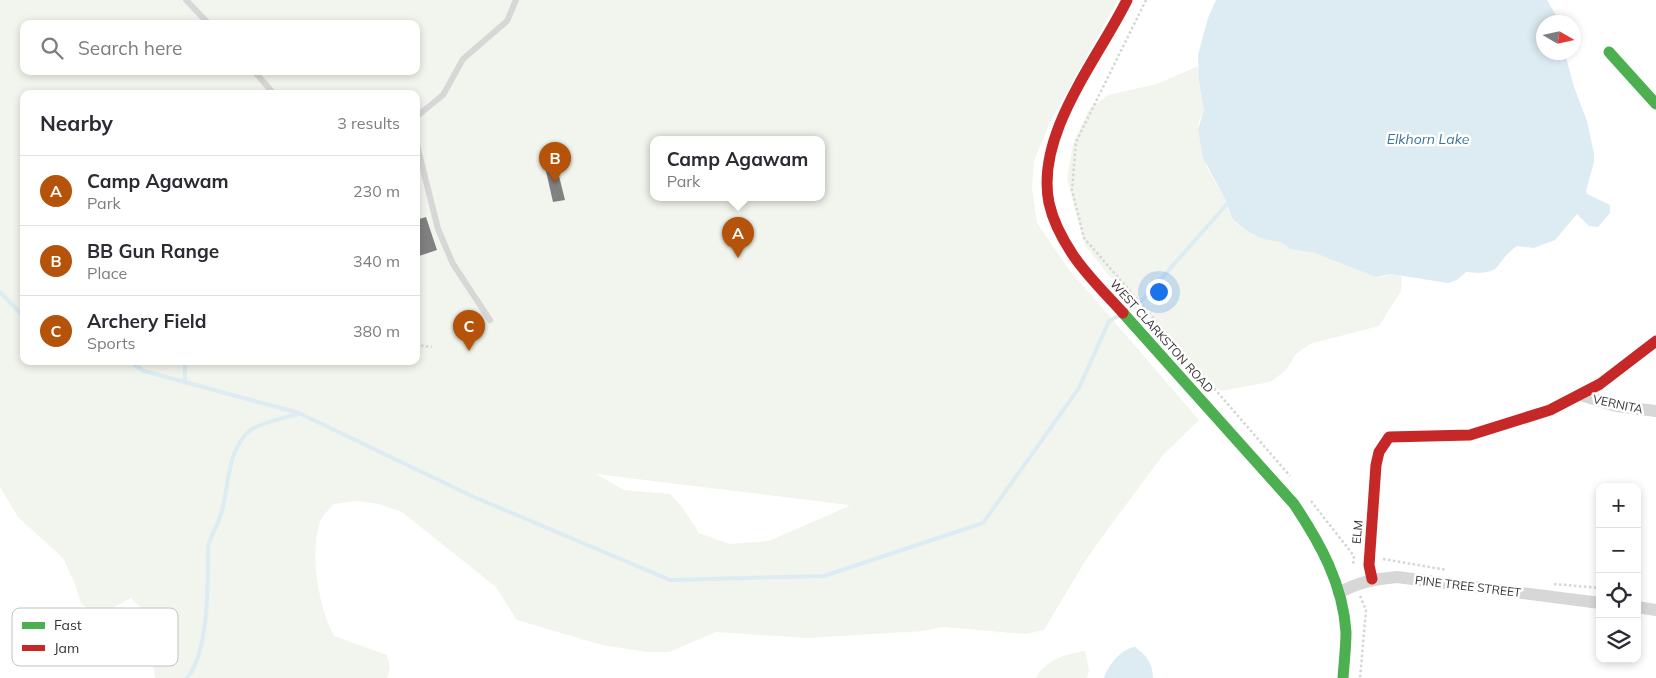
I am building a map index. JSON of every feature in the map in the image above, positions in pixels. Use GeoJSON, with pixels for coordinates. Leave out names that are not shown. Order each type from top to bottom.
{"type":"FeatureCollection","features":[{"type":"Feature","properties":{"kind":"main road","name":"WEST CLARKSTON ROAD"},"geometry":{"type":"LineString","coordinates":[[1127,0],[1065,115],[1049,156],[1047,183],[1049,203],[1064,241],[1077,261],[1294,504],[1312,529],[1331,566],[1339,593],[1345,624],[1343,678]]}},
{"type":"Feature","properties":{"kind":"main road"},"geometry":{"type":"LineString","coordinates":[[1609,52],[1656,104]]}},
{"type":"Feature","properties":{"kind":"main road"},"geometry":{"type":"LineString","coordinates":[[1581,395],[1600,384],[1656,341]]}},
{"type":"Feature","properties":{"kind":"main road","name":"ELM"},"geometry":{"type":"LineString","coordinates":[[1372,579],[1368,565],[1379,452],[1390,437],[1470,435],[1550,410],[1581,395]]}},
{"type":"Feature","properties":{"kind":"street","name":"VERNITA"},"geometry":{"type":"LineString","coordinates":[[1581,395],[1616,406],[1656,411]]}},
{"type":"Feature","properties":{"kind":"street","name":"PINE TREE STREET"},"geometry":{"type":"LineString","coordinates":[[1339,593],[1352,585],[1372,579],[1397,577],[1596,602]]}},
{"type":"Feature","properties":{"kind":"street"},"geometry":{"type":"LineString","coordinates":[[1641,608],[1656,610]]}},
{"type":"Feature","properties":{"kind":"lane"},"geometry":{"type":"LineString","coordinates":[[186,0],[204,20]]}},
{"type":"Feature","properties":{"kind":"lane"},"geometry":{"type":"LineString","coordinates":[[420,114],[443,95],[463,59],[507,21],[516,0]]}},
{"type":"Feature","properties":{"kind":"lane"},"geometry":{"type":"LineString","coordinates":[[257,75],[271,90]]}},
{"type":"Feature","properties":{"kind":"lane"},"geometry":{"type":"LineString","coordinates":[[420,157],[438,229],[453,264],[490,320]]}},
{"type":"Feature","properties":{"kind":"path"},"geometry":{"type":"LineString","coordinates":[[1146,0],[1076,142],[1072,190],[1084,238],[1248,426]]}},
{"type":"Feature","properties":{"kind":"path"},"geometry":{"type":"LineString","coordinates":[[420,346],[432,347]]}},
{"type":"Feature","properties":{"kind":"path"},"geometry":{"type":"LineString","coordinates":[[1354,556],[1449,570]]}},
{"type":"Feature","properties":{"kind":"path"},"geometry":{"type":"LineString","coordinates":[[1548,583],[1596,588]]}},
{"type":"Feature","properties":{"kind":"shaded area"},"geometry":{"type":"Polygon","coordinates":[[[0,0],[1118,0],[1050,122],[1034,161],[1032,187],[1037,223],[1068,268],[1199,420],[1163,455],[1108,529],[1085,561],[1044,630],[1025,634],[943,627],[922,631],[808,638],[716,632],[669,652],[647,652],[602,645],[517,620],[496,587],[402,512],[379,504],[357,501],[334,504],[321,520],[315,549],[317,580],[324,611],[334,636],[387,655],[390,668],[387,678],[155,678],[153,666],[178,666],[178,608],[141,608],[131,598],[112,608],[88,608],[81,604],[75,584],[63,558],[18,517],[0,487],[0,0]],[[596,474],[624,490],[670,494],[682,507],[699,533],[729,544],[769,541],[849,506],[849,505],[596,474]]]}},
{"type":"Feature","properties":{"kind":"shaded area"},"geometry":{"type":"Polygon","coordinates":[[[1198,66],[1204,110],[1198,124],[1207,168],[1225,199],[1236,224],[1255,235],[1285,243],[1290,249],[1315,253],[1382,277],[1391,274],[1402,276],[1401,291],[1379,326],[1310,344],[1296,354],[1286,370],[1270,382],[1221,391],[1205,380],[1124,289],[1108,275],[1085,245],[1067,179],[1073,144],[1090,108],[1108,95],[1157,84],[1198,66]]]}},
{"type":"Feature","properties":{"kind":"shaded area"},"geometry":{"type":"Polygon","coordinates":[[[1085,651],[1089,670],[1087,678],[1036,678],[1050,662],[1064,656],[1085,651]]]}},
{"type":"Feature","properties":{"kind":"water","name":"Elkhorn Lake"},"geometry":{"type":"Polygon","coordinates":[[[1216,0],[1547,0],[1556,15],[1536,15],[1536,60],[1567,60],[1574,87],[1587,121],[1594,154],[1594,162],[1586,191],[1587,194],[1610,205],[1610,213],[1598,227],[1589,226],[1577,214],[1555,240],[1534,248],[1517,246],[1493,270],[1479,273],[1466,272],[1457,280],[1448,283],[1391,274],[1376,277],[1315,253],[1290,249],[1281,242],[1261,238],[1241,227],[1232,218],[1225,199],[1203,158],[1198,129],[1204,110],[1199,81],[1198,55],[1208,18],[1216,0]]]}},
{"type":"Feature","properties":{"kind":"water"},"geometry":{"type":"Polygon","coordinates":[[[1135,647],[1148,660],[1152,668],[1153,678],[1104,678],[1120,654],[1135,647]]]}},
{"type":"Feature","properties":{"kind":"building"},"geometry":{"type":"Polygon","coordinates":[[[556,164],[565,200],[553,202],[545,167],[556,164]]]}},
{"type":"Feature","properties":{"kind":"building"},"geometry":{"type":"Polygon","coordinates":[[[426,217],[437,250],[420,256],[420,219],[426,217]]]}},
{"type":"Feature","properties":{"kind":"waterway"},"geometry":{"type":"LineString","coordinates":[[1128,310],[1140,303],[1227,204]]}},
{"type":"Feature","properties":{"kind":"waterway"},"geometry":{"type":"LineString","coordinates":[[0,292],[20,313]]}},
{"type":"Feature","properties":{"kind":"waterway"},"geometry":{"type":"LineString","coordinates":[[135,365],[144,371],[299,413],[474,497],[670,580],[824,576],[983,523],[1079,388],[1109,321],[1120,315]]}},
{"type":"Feature","properties":{"kind":"waterway"},"geometry":{"type":"LineString","coordinates":[[185,365],[185,382]]}},
{"type":"Feature","properties":{"kind":"waterway"},"geometry":{"type":"LineString","coordinates":[[187,678],[200,652],[206,616],[208,545],[220,517],[235,451],[248,432],[257,426],[298,414]]}},
{"type":"Feature","properties":{"kind":"traffic: fast"},"geometry":{"type":"LineString","coordinates":[[1609,52],[1656,104]]}},
{"type":"Feature","properties":{"kind":"traffic: fast"},"geometry":{"type":"LineString","coordinates":[[1123,313],[1294,504],[1313,534],[1329,565],[1344,614],[1346,632],[1343,678]]}},
{"type":"Feature","properties":{"kind":"traffic: jam"},"geometry":{"type":"LineString","coordinates":[[1123,313],[1084,270],[1066,243],[1051,210],[1047,177],[1051,150],[1060,124],[1086,72],[1127,0]]}},
{"type":"Feature","properties":{"kind":"traffic: jam"},"geometry":{"type":"LineString","coordinates":[[1372,579],[1369,565],[1376,465],[1379,452],[1389,437],[1470,435],[1550,410],[1600,384],[1656,341]]}},
{"type":"Feature","properties":{"kind":"place","name":"BB Gun Range"},"geometry":{"type":"Point","coordinates":[555,183]}},
{"type":"Feature","properties":{"kind":"place","name":"Camp Agawam"},"geometry":{"type":"Point","coordinates":[738,258]}},
{"type":"Feature","properties":{"kind":"place","name":"Archery Field"},"geometry":{"type":"Point","coordinates":[469,351]}}]}
